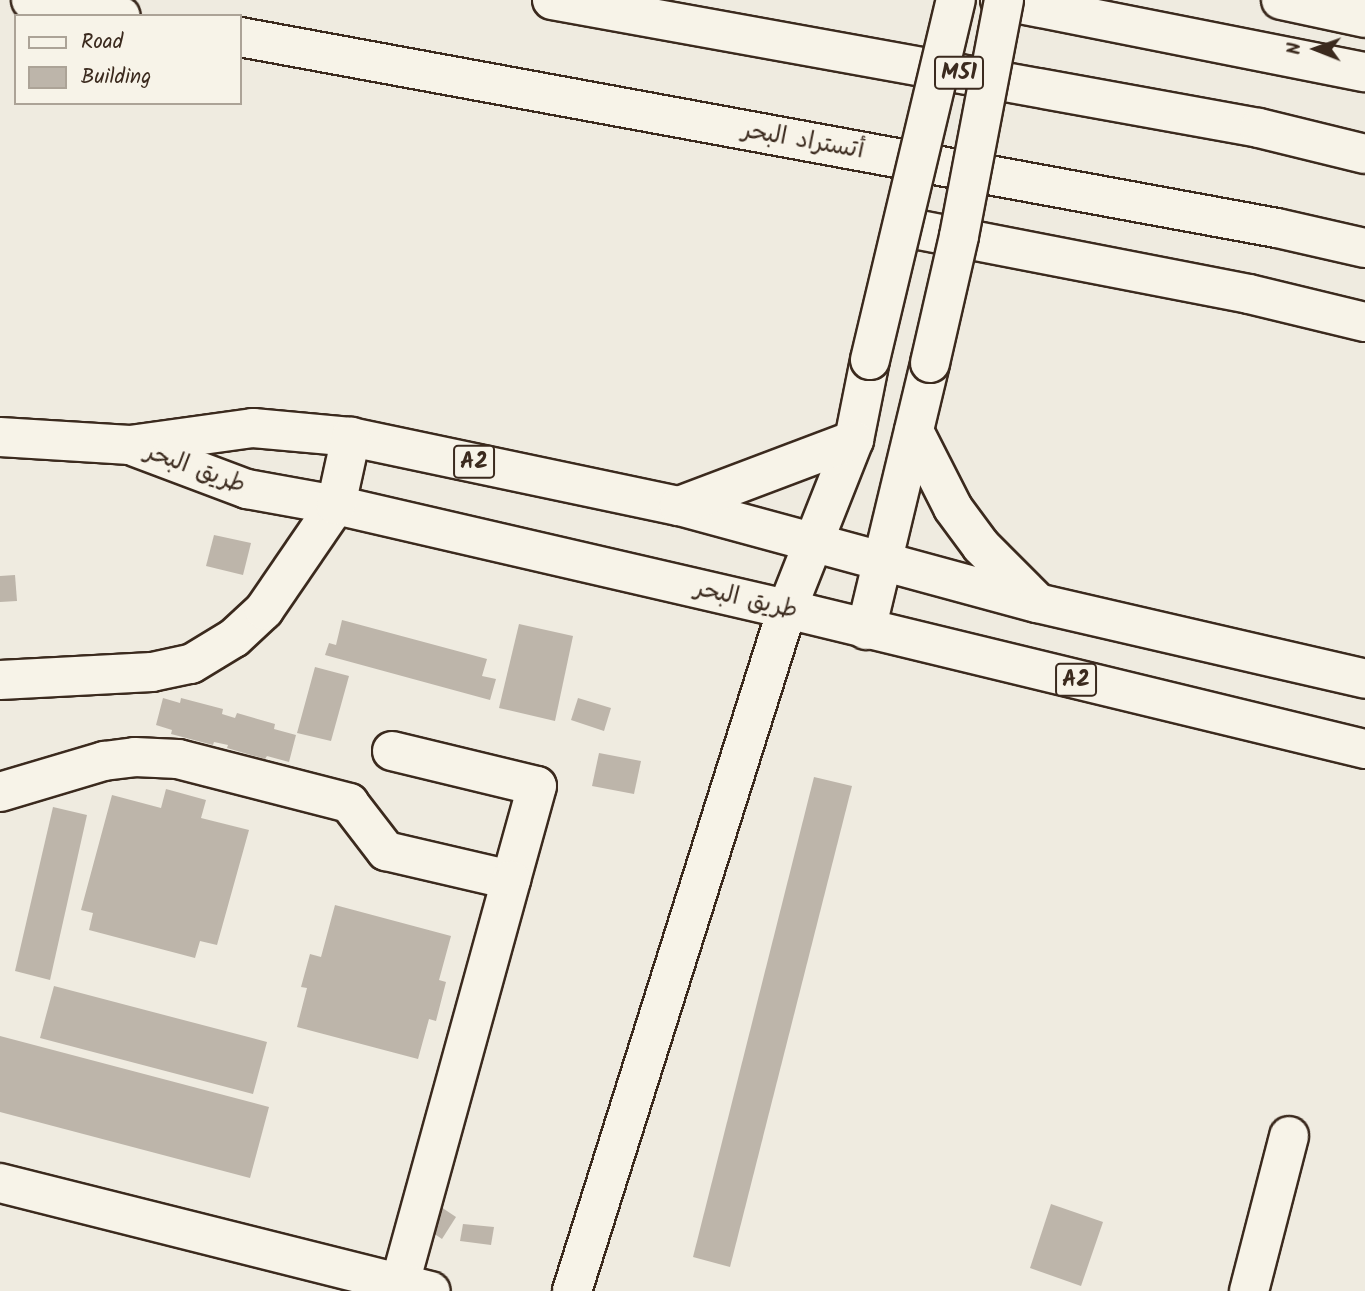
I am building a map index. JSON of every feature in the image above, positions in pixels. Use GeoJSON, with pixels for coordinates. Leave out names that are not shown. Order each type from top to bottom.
{"type":"FeatureCollection","features":[{"type":"Feature","properties":{"kind":"main road"},"geometry":{"type":"LineString","coordinates":[[30,0],[110,14]]}},
{"type":"Feature","properties":{"kind":"main road","name":"M51"},"geometry":{"type":"LineString","coordinates":[[552,0],[1259,128],[1365,154]]}},
{"type":"Feature","properties":{"kind":"main road"},"geometry":{"type":"LineString","coordinates":[[572,1291],[787,609],[854,440],[870,360],[904,227],[956,0]]}},
{"type":"Feature","properties":{"kind":"main road"},"geometry":{"type":"LineString","coordinates":[[866,629],[959,236],[1003,0],[1365,72]]}},
{"type":"Feature","properties":{"kind":"main road"},"geometry":{"type":"LineString","coordinates":[[1281,0],[1365,18]]}},
{"type":"Feature","properties":{"kind":"main road","name":"أتستراد البحر"},"geometry":{"type":"LineString","coordinates":[[242,37],[1277,228],[1365,248]]}},
{"type":"Feature","properties":{"kind":"main road"},"geometry":{"type":"LineString","coordinates":[[904,227],[1249,295],[1365,322]]}},
{"type":"Feature","properties":{"kind":"main road","name":"طريق البحر"},"geometry":{"type":"LineString","coordinates":[[0,437],[130,445],[253,428],[351,437],[679,506],[1037,603],[1365,679]]}},
{"type":"Feature","properties":{"kind":"main road"},"geometry":{"type":"LineString","coordinates":[[914,431],[953,508],[981,546],[1037,603]]}},
{"type":"Feature","properties":{"kind":"main road"},"geometry":{"type":"LineString","coordinates":[[0,680],[152,672],[191,664],[234,638],[264,610],[335,505],[351,437]]}},
{"type":"Feature","properties":{"kind":"main road"},"geometry":{"type":"LineString","coordinates":[[679,506],[854,440]]}},
{"type":"Feature","properties":{"kind":"main road","name":"طريق البحر"},"geometry":{"type":"LineString","coordinates":[[130,445],[247,489],[335,505],[787,609],[1365,749]]}},
{"type":"Feature","properties":{"kind":"main road"},"geometry":{"type":"LineString","coordinates":[[0,1183],[399,1287],[537,786],[392,751]]}},
{"type":"Feature","properties":{"kind":"main road"},"geometry":{"type":"LineString","coordinates":[[0,792],[104,761],[135,757],[178,759],[349,803],[386,851],[511,880]]}},
{"type":"Feature","properties":{"kind":"main road"},"geometry":{"type":"LineString","coordinates":[[1249,1291],[1289,1136]]}},
{"type":"Feature","properties":{"kind":"building"},"geometry":{"type":"Polygon","coordinates":[[[214,535],[251,543],[243,575],[206,566],[214,535]]]}},
{"type":"Feature","properties":{"kind":"building"},"geometry":{"type":"Polygon","coordinates":[[[15,575],[17,601],[0,602],[0,576],[15,575]]]}},
{"type":"Feature","properties":{"kind":"building"},"geometry":{"type":"Polygon","coordinates":[[[342,620],[487,659],[482,676],[496,679],[490,700],[325,655],[329,643],[336,645],[342,620]]]}},
{"type":"Feature","properties":{"kind":"building"},"geometry":{"type":"Polygon","coordinates":[[[519,624],[573,636],[555,721],[499,708],[519,624]]]}},
{"type":"Feature","properties":{"kind":"building"},"geometry":{"type":"Polygon","coordinates":[[[315,667],[349,676],[331,741],[297,733],[315,667]]]}},
{"type":"Feature","properties":{"kind":"building"},"geometry":{"type":"Polygon","coordinates":[[[163,698],[180,703],[181,698],[223,709],[222,714],[235,718],[237,713],[275,724],[274,729],[296,735],[289,762],[267,756],[265,759],[227,748],[228,745],[214,742],[213,745],[171,734],[172,730],[156,725],[163,698]]]}},
{"type":"Feature","properties":{"kind":"building"},"geometry":{"type":"Polygon","coordinates":[[[578,698],[611,708],[604,731],[571,720],[578,698]]]}},
{"type":"Feature","properties":{"kind":"building"},"geometry":{"type":"Polygon","coordinates":[[[599,753],[641,761],[634,794],[592,786],[599,753]]]}},
{"type":"Feature","properties":{"kind":"building"},"geometry":{"type":"Polygon","coordinates":[[[814,777],[852,786],[730,1267],[693,1257],[814,777]]]}},
{"type":"Feature","properties":{"kind":"building"},"geometry":{"type":"Polygon","coordinates":[[[166,789],[206,800],[201,818],[249,830],[217,945],[200,941],[195,958],[89,930],[93,913],[81,910],[112,795],[161,808],[166,789]]]}},
{"type":"Feature","properties":{"kind":"building"},"geometry":{"type":"Polygon","coordinates":[[[53,807],[87,815],[50,980],[15,971],[53,807]]]}},
{"type":"Feature","properties":{"kind":"building"},"geometry":{"type":"Polygon","coordinates":[[[335,905],[451,936],[439,980],[446,982],[436,1021],[429,1019],[418,1059],[297,1027],[307,988],[301,987],[310,954],[321,957],[335,905]]]}},
{"type":"Feature","properties":{"kind":"building"},"geometry":{"type":"Polygon","coordinates":[[[54,986],[267,1042],[253,1094],[40,1038],[54,986]]]}},
{"type":"Feature","properties":{"kind":"building"},"geometry":{"type":"Polygon","coordinates":[[[0,1036],[269,1107],[250,1178],[0,1112],[0,1036]]]}},
{"type":"Feature","properties":{"kind":"building"},"geometry":{"type":"Polygon","coordinates":[[[1051,1204],[1103,1222],[1081,1286],[1030,1268],[1051,1204]]]}},
{"type":"Feature","properties":{"kind":"building"},"geometry":{"type":"Polygon","coordinates":[[[441,1207],[456,1217],[442,1239],[427,1229],[441,1207]]]}},
{"type":"Feature","properties":{"kind":"building"},"geometry":{"type":"Polygon","coordinates":[[[463,1224],[494,1227],[491,1245],[460,1241],[463,1224]]]}}]}
